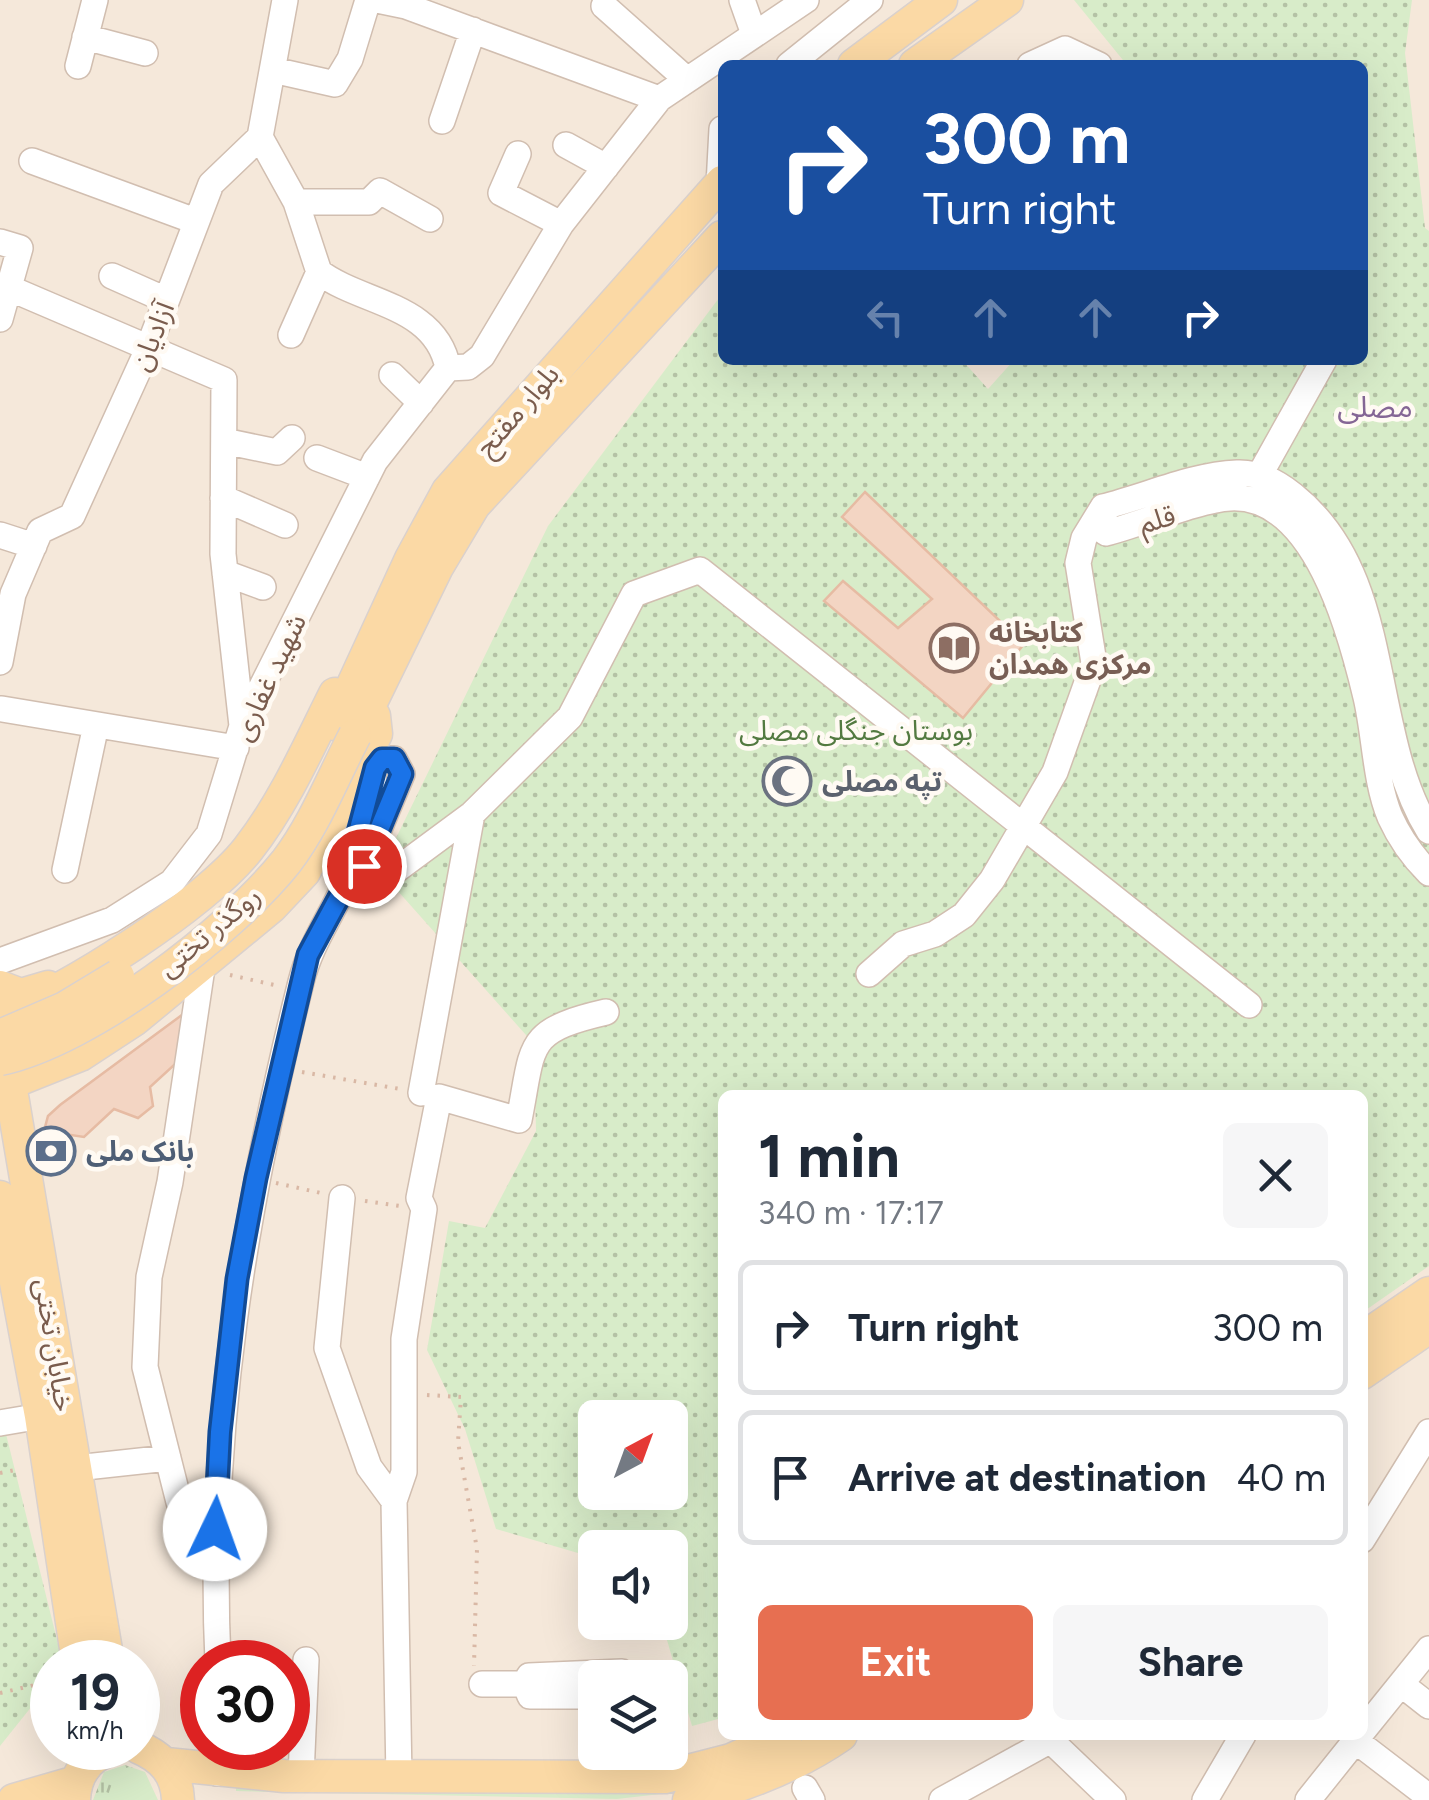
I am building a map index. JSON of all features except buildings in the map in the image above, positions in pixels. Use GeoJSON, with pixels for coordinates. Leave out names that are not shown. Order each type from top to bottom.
{"type":"FeatureCollection","features":[{"type":"Feature","properties":{"kind":"main road"},"geometry":{"type":"LineString","coordinates":[[861,60],[941,0]]}},
{"type":"Feature","properties":{"kind":"main road"},"geometry":{"type":"LineString","coordinates":[[923,60],[1008,0]]}},
{"type":"Feature","properties":{"kind":"main road","name":"بلوار مفتح"},"geometry":{"type":"LineString","coordinates":[[360,670],[448,491],[718,187]]}},
{"type":"Feature","properties":{"kind":"main road","name":"بلوار مفتح"},"geometry":{"type":"LineString","coordinates":[[356,731],[437,567],[474,506],[718,241]]}},
{"type":"Feature","properties":{"kind":"main road"},"geometry":{"type":"LineString","coordinates":[[23,1153],[37,1099],[80,1056],[202,968],[304,872],[356,731],[360,670]]}},
{"type":"Feature","properties":{"kind":"main road"},"geometry":{"type":"LineString","coordinates":[[49,1071],[25,1056],[18,1041],[19,1025],[14,1012],[181,910],[248,848],[336,692],[360,670]]}},
{"type":"Feature","properties":{"kind":"main road","name":"روگذر تختی"},"geometry":{"type":"LineString","coordinates":[[0,1036],[22,1030],[99,990],[220,900],[282,828],[356,731]]}},
{"type":"Feature","properties":{"kind":"main road","name":"روگذر تختی"},"geometry":{"type":"LineString","coordinates":[[4,1076],[197,946],[255,896],[300,840],[356,731]]}},
{"type":"Feature","properties":{"kind":"main road"},"geometry":{"type":"LineString","coordinates":[[0,987],[13,994],[30,994],[89,969]]}},
{"type":"Feature","properties":{"kind":"main road","name":"خیابان تختی"},"geometry":{"type":"LineString","coordinates":[[0,1028],[4,1076],[23,1153],[104,1640]]}},
{"type":"Feature","properties":{"kind":"main road"},"geometry":{"type":"LineString","coordinates":[[4,1076],[49,1071],[80,1056]]}},
{"type":"Feature","properties":{"kind":"main road","name":"خیابان تختی"},"geometry":{"type":"LineString","coordinates":[[0,1197],[12,1330],[40,1416],[75,1640]]}},
{"type":"Feature","properties":{"kind":"main road"},"geometry":{"type":"LineString","coordinates":[[1368,1335],[1429,1293]]}},
{"type":"Feature","properties":{"kind":"main road"},"geometry":{"type":"LineString","coordinates":[[1368,1370],[1421,1340]]}},
{"type":"Feature","properties":{"kind":"main road"},"geometry":{"type":"LineString","coordinates":[[649,1770],[665,1777],[731,1760],[775,1740]]}},
{"type":"Feature","properties":{"kind":"main road"},"geometry":{"type":"LineString","coordinates":[[690,1800],[740,1787],[834,1740]]}},
{"type":"Feature","properties":{"kind":"main road"},"geometry":{"type":"LineString","coordinates":[[160,1760],[174,1778],[178,1800]]}},
{"type":"Feature","properties":{"kind":"main road"},"geometry":{"type":"LineString","coordinates":[[166,1764],[180,1763]]}},
{"type":"Feature","properties":{"kind":"main road"},"geometry":{"type":"LineString","coordinates":[[270,1770],[301,1776],[399,1778],[578,1768]]}},
{"type":"Feature","properties":{"kind":"main road"},"geometry":{"type":"LineString","coordinates":[[14,1800],[78,1775]]}},
{"type":"Feature","properties":{"kind":"street"},"geometry":{"type":"LineString","coordinates":[[78,66],[94,0]]}},
{"type":"Feature","properties":{"kind":"street"},"geometry":{"type":"LineString","coordinates":[[285,0],[260,137],[296,202],[320,272],[291,335]]}},
{"type":"Feature","properties":{"kind":"street"},"geometry":{"type":"LineString","coordinates":[[273,70],[335,84],[350,58],[368,0]]}},
{"type":"Feature","properties":{"kind":"street"},"geometry":{"type":"LineString","coordinates":[[377,0],[408,3],[659,99]]}},
{"type":"Feature","properties":{"kind":"street"},"geometry":{"type":"LineString","coordinates":[[742,0],[754,34]]}},
{"type":"Feature","properties":{"kind":"street"},"geometry":{"type":"LineString","coordinates":[[320,272],[410,315],[446,354],[448,368],[468,366],[482,356],[561,224],[659,99],[806,0]]}},
{"type":"Feature","properties":{"kind":"street"},"geometry":{"type":"LineString","coordinates":[[795,60],[870,0]]}},
{"type":"Feature","properties":{"kind":"street"},"geometry":{"type":"LineString","coordinates":[[604,6],[685,78]]}},
{"type":"Feature","properties":{"kind":"street"},"geometry":{"type":"LineString","coordinates":[[442,122],[473,30]]}},
{"type":"Feature","properties":{"kind":"street"},"geometry":{"type":"LineString","coordinates":[[85,37],[145,54]]}},
{"type":"Feature","properties":{"kind":"street"},"geometry":{"type":"LineString","coordinates":[[1041,60],[1065,49],[1089,60]]}},
{"type":"Feature","properties":{"kind":"street","name":"آزادیان"},"geometry":{"type":"LineString","coordinates":[[0,662],[6,593],[40,531],[72,516],[148,349],[211,184],[260,137]]}},
{"type":"Feature","properties":{"kind":"street"},"geometry":{"type":"LineString","coordinates":[[566,145],[606,167]]}},
{"type":"Feature","properties":{"kind":"street"},"geometry":{"type":"LineString","coordinates":[[518,154],[501,193],[561,224]]}},
{"type":"Feature","properties":{"kind":"street"},"geometry":{"type":"LineString","coordinates":[[32,161],[195,221]]}},
{"type":"Feature","properties":{"kind":"street"},"geometry":{"type":"LineString","coordinates":[[296,202],[369,202],[380,191],[430,218]]}},
{"type":"Feature","properties":{"kind":"street"},"geometry":{"type":"LineString","coordinates":[[0,319],[9,288],[10,244]]}},
{"type":"Feature","properties":{"kind":"street"},"geometry":{"type":"LineString","coordinates":[[112,276],[166,300]]}},
{"type":"Feature","properties":{"kind":"street"},"geometry":{"type":"LineString","coordinates":[[1,707],[96,725],[239,737],[225,573],[224,380],[9,288]]}},
{"type":"Feature","properties":{"kind":"street"},"geometry":{"type":"LineString","coordinates":[[1321,365],[1259,476],[1279,484],[1305,504],[1328,531],[1349,568],[1366,617],[1412,803],[1429,830]]}},
{"type":"Feature","properties":{"kind":"street","name":"شهید غفاری"},"geometry":{"type":"LineString","coordinates":[[0,961],[112,920],[172,882],[209,834],[239,737],[367,476],[448,368]]}},
{"type":"Feature","properties":{"kind":"street"},"geometry":{"type":"LineString","coordinates":[[392,375],[421,403]]}},
{"type":"Feature","properties":{"kind":"street"},"geometry":{"type":"LineString","coordinates":[[224,441],[277,452],[292,438]]}},
{"type":"Feature","properties":{"kind":"street"},"geometry":{"type":"LineString","coordinates":[[318,458],[367,476]]}},
{"type":"Feature","properties":{"kind":"street","name":"قلم"},"geometry":{"type":"LineString","coordinates":[[1259,476],[1239,473],[1194,479],[1103,507],[1106,533],[1228,498],[1256,500],[1285,515],[1314,552],[1334,591],[1366,696],[1388,814],[1410,855],[1429,873]]}},
{"type":"Feature","properties":{"kind":"street"},"geometry":{"type":"LineString","coordinates":[[223,498],[286,524]]}},
{"type":"Feature","properties":{"kind":"street"},"geometry":{"type":"LineString","coordinates":[[870,974],[903,944],[935,934],[964,915],[1025,828],[1055,772],[1094,664],[1078,563],[1084,538],[1103,507]]}},
{"type":"Feature","properties":{"kind":"street"},"geometry":{"type":"LineString","coordinates":[[0,535],[34,546]]}},
{"type":"Feature","properties":{"kind":"street"},"geometry":{"type":"LineString","coordinates":[[217,1640],[213,1562],[220,1432],[237,1279],[298,991],[308,955],[343,890],[375,768],[388,758],[398,762],[402,774],[364,866],[374,881],[390,879],[472,814],[570,716],[634,594],[700,570],[1248,1004]]}},
{"type":"Feature","properties":{"kind":"street"},"geometry":{"type":"LineString","coordinates":[[225,573],[263,588]]}},
{"type":"Feature","properties":{"kind":"street"},"geometry":{"type":"LineString","coordinates":[[65,870],[96,725]]}},
{"type":"Feature","properties":{"kind":"street"},"geometry":{"type":"LineString","coordinates":[[356,731],[375,768]]}},
{"type":"Feature","properties":{"kind":"street"},"geometry":{"type":"LineString","coordinates":[[399,1778],[394,1501],[404,1472],[404,1339],[424,1209],[419,1198],[430,1095],[472,814]]}},
{"type":"Feature","properties":{"kind":"street"},"geometry":{"type":"LineString","coordinates":[[202,968],[170,1182],[148,1276],[145,1367],[179,1502],[213,1562]]}},
{"type":"Feature","properties":{"kind":"street"},"geometry":{"type":"LineString","coordinates":[[430,1095],[519,1120],[534,1044],[559,1023],[606,1012]]}},
{"type":"Feature","properties":{"kind":"street"},"geometry":{"type":"LineString","coordinates":[[342,1198],[327,1348],[368,1467],[394,1501]]}},
{"type":"Feature","properties":{"kind":"street"},"geometry":{"type":"LineString","coordinates":[[0,1423],[40,1416]]}},
{"type":"Feature","properties":{"kind":"street"},"geometry":{"type":"LineString","coordinates":[[1368,1530],[1429,1432]]}},
{"type":"Feature","properties":{"kind":"street"},"geometry":{"type":"LineString","coordinates":[[76,1468],[168,1458]]}},
{"type":"Feature","properties":{"kind":"street"},"geometry":{"type":"LineString","coordinates":[[1368,1725],[1429,1649]]}},
{"type":"Feature","properties":{"kind":"street"},"geometry":{"type":"LineString","coordinates":[[578,1674],[529,1676],[525,1684],[530,1696],[578,1696]]}},
{"type":"Feature","properties":{"kind":"street"},"geometry":{"type":"LineString","coordinates":[[482,1684],[525,1684]]}},
{"type":"Feature","properties":{"kind":"street"},"geometry":{"type":"LineString","coordinates":[[1401,1684],[1429,1706]]}},
{"type":"Feature","properties":{"kind":"street"},"geometry":{"type":"LineString","coordinates":[[942,1800],[1044,1740]]}},
{"type":"Feature","properties":{"kind":"street"},"geometry":{"type":"LineString","coordinates":[[1049,1740],[1114,1800]]}},
{"type":"Feature","properties":{"kind":"street"},"geometry":{"type":"LineString","coordinates":[[1205,1800],[1241,1740]]}},
{"type":"Feature","properties":{"kind":"street"},"geometry":{"type":"LineString","coordinates":[[1308,1800],[1356,1740]]}},
{"type":"Feature","properties":{"kind":"street"},"geometry":{"type":"LineString","coordinates":[[1364,1740],[1429,1797]]}},
{"type":"Feature","properties":{"kind":"street"},"geometry":{"type":"LineString","coordinates":[[301,1770],[301,1776]]}},
{"type":"Feature","properties":{"kind":"path"},"geometry":{"type":"LineString","coordinates":[[202,968],[298,991]]}},
{"type":"Feature","properties":{"kind":"path"},"geometry":{"type":"LineString","coordinates":[[281,1068],[430,1095]]}},
{"type":"Feature","properties":{"kind":"path"},"geometry":{"type":"LineString","coordinates":[[404,1394],[461,1397],[458,1442],[477,1548],[472,1663],[482,1684]]}},
{"type":"Feature","properties":{"kind":"path"},"geometry":{"type":"LineString","coordinates":[[0,1473],[14,1470]]}},
{"type":"Feature","properties":{"kind":"path"},"geometry":{"type":"LineString","coordinates":[[0,1693],[30,1686]]}},
{"type":"Feature","properties":{"kind":"shaded area"},"geometry":{"type":"Polygon","coordinates":[[[0,0],[1429,0],[1429,1800],[0,1800],[0,0]]]}},
{"type":"Feature","properties":{"kind":"green space","name":"بوستان جنگلی مصلی"},"geometry":{"type":"Polygon","coordinates":[[[1074,0],[1412,0],[1405,53],[1425,228],[1429,231],[1429,1266],[1368,1309],[1368,1090],[718,1090],[718,1719],[692,1726],[688,1712],[688,1660],[673,1660],[667,1640],[688,1640],[688,1530],[578,1530],[578,1553],[496,1529],[465,1429],[427,1350],[449,1221],[485,1228],[536,1131],[534,1044],[380,871],[548,526],[718,299],[718,365],[966,365],[988,389],[1010,365],[1368,365],[1368,60],[1123,60],[1074,0]]]}},
{"type":"Feature","properties":{"kind":"green space"},"geometry":{"type":"Polygon","coordinates":[[[5,1430],[57,1640],[30,1640],[30,1708],[0,1746],[0,1431],[5,1430]]]}},
{"type":"Feature","properties":{"kind":"green space"},"geometry":{"type":"Polygon","coordinates":[[[800,1740],[819,1740],[704,1789],[617,1799],[236,1791],[236,1782],[578,1768],[688,1770],[688,1763],[761,1760],[800,1740]]]}},
{"type":"Feature","properties":{"kind":"green space"},"geometry":{"type":"Polygon","coordinates":[[[104,1772],[145,1772],[158,1800],[93,1800],[104,1772]]]}},
{"type":"Feature","properties":{"kind":"place","name":"کتابخانه مرکزی همدان"},"geometry":{"type":"Point","coordinates":[954,648]}},
{"type":"Feature","properties":{"kind":"place","name":"تپه مصلی"},"geometry":{"type":"Point","coordinates":[787,781]}},
{"type":"Feature","properties":{"kind":"place","name":"بانک ملی"},"geometry":{"type":"Point","coordinates":[51,1151]}},
{"type":"Feature","properties":{"kind":"district","name":"مصلی"},"geometry":{"type":"Point","coordinates":[1375,406]}},
{"type":"Feature","properties":{"kind":"route"},"geometry":{"type":"LineString","coordinates":[[215,1529],[220,1432],[237,1279],[288,1036],[308,955],[343,890],[375,768],[382,759],[394,759],[402,774],[364,866]]}}]}
